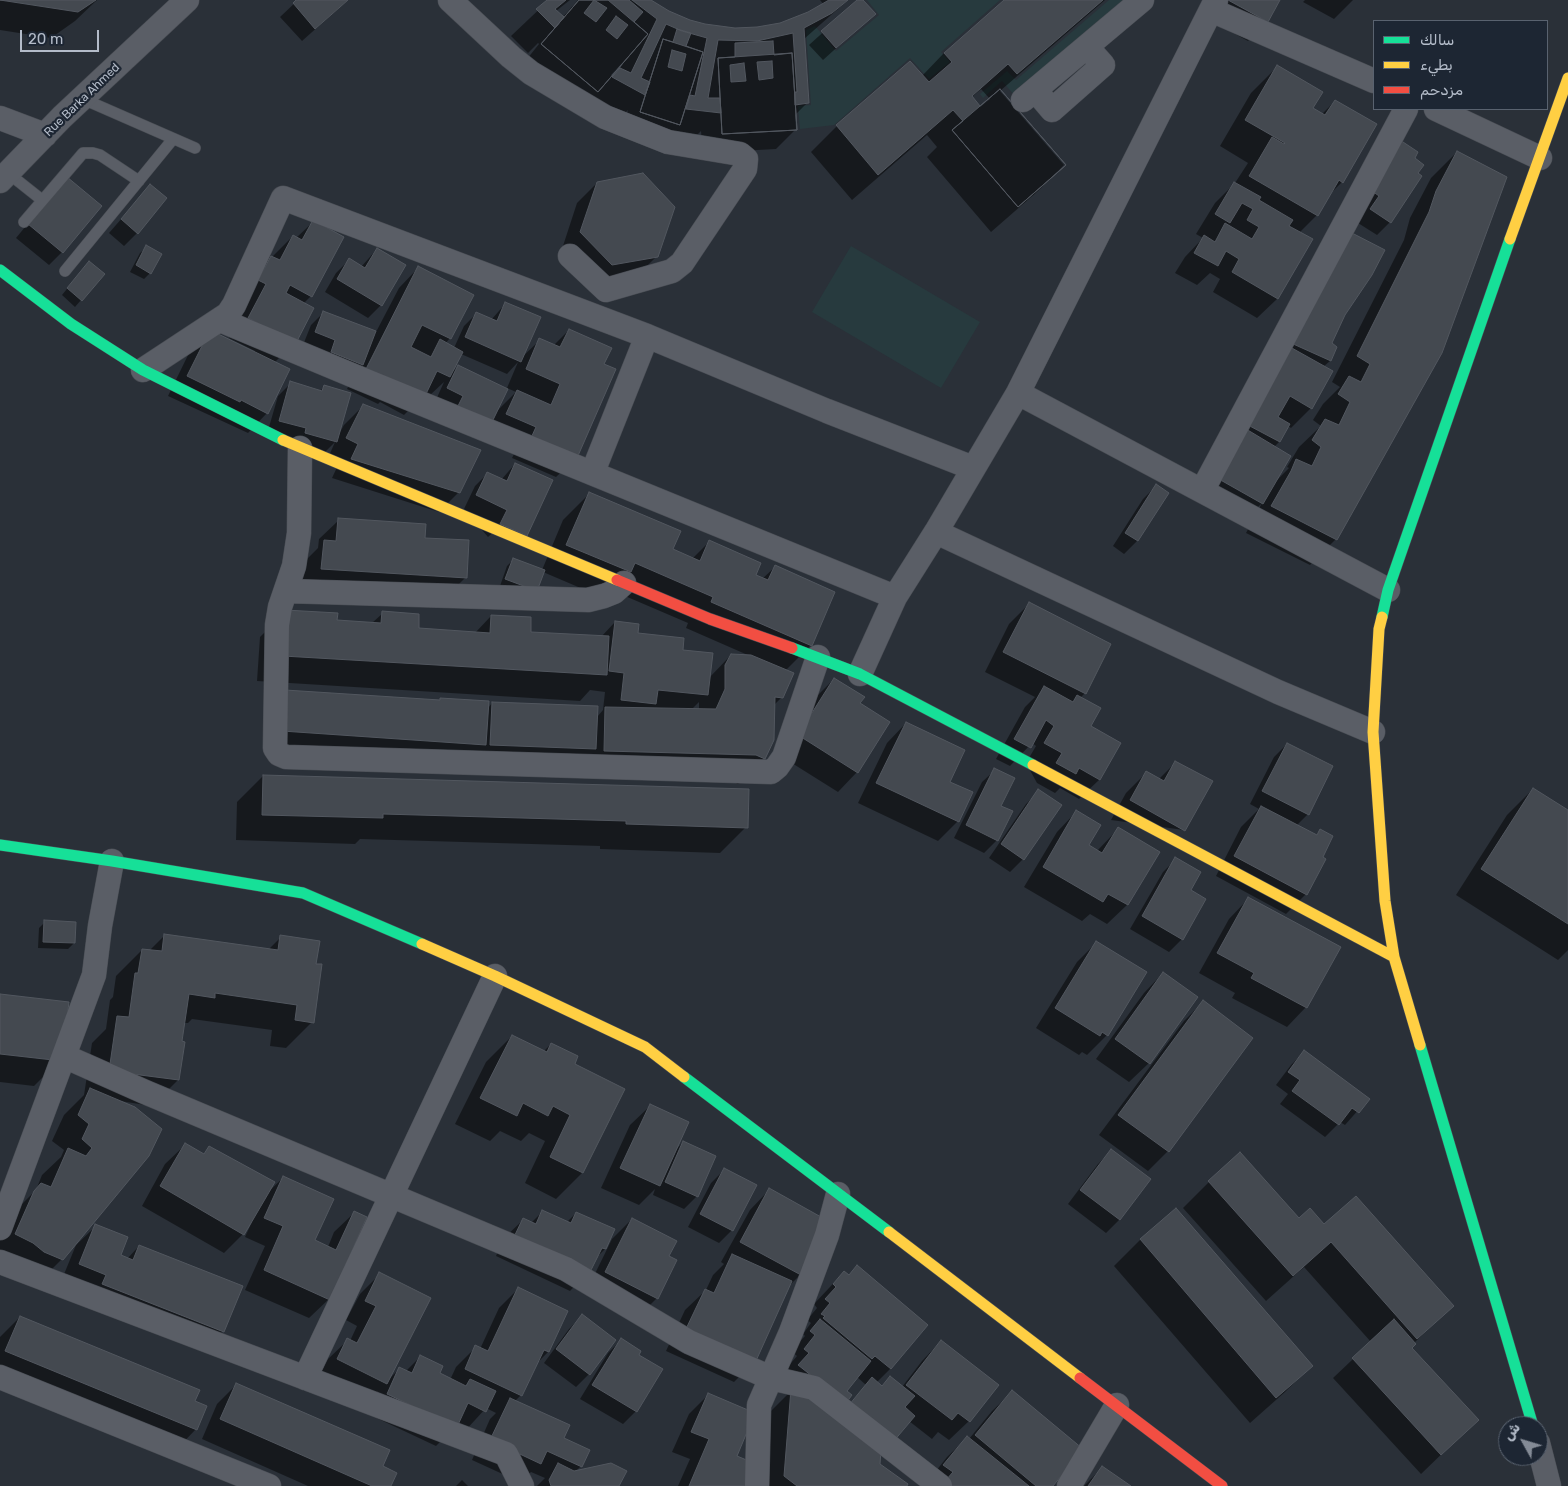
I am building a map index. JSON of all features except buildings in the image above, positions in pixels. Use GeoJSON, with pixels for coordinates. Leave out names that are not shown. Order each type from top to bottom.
{"type":"FeatureCollection","features":[{"type":"Feature","properties":{"kind":"street","name":"Rue Barka Ahmed"},"geometry":{"type":"LineString","coordinates":[[4,177],[82,98],[187,0]]}},
{"type":"Feature","properties":{"kind":"street"},"geometry":{"type":"LineString","coordinates":[[450,0],[511,57],[531,73],[605,118],[668,142],[740,154],[746,159],[745,169],[682,263],[672,271],[606,290],[570,256]]}},
{"type":"Feature","properties":{"kind":"street"},"geometry":{"type":"LineString","coordinates":[[1029,95],[1052,110],[1103,65],[1087,47],[1142,0]]}},
{"type":"Feature","properties":{"kind":"street"},"geometry":{"type":"LineString","coordinates":[[860,674],[895,597],[936,532],[1018,393],[1213,5],[1373,81]]}},
{"type":"Feature","properties":{"kind":"street"},"geometry":{"type":"LineString","coordinates":[[1530,1416],[1394,957],[1385,902],[1373,732],[1379,629],[1388,590],[1568,78]]}},
{"type":"Feature","properties":{"kind":"street"},"geometry":{"type":"LineString","coordinates":[[1202,491],[1405,110]]}},
{"type":"Feature","properties":{"kind":"street"},"geometry":{"type":"LineString","coordinates":[[1438,110],[1540,158]]}},
{"type":"Feature","properties":{"kind":"street"},"geometry":{"type":"LineString","coordinates":[[0,118],[45,135]]}},
{"type":"Feature","properties":{"kind":"street"},"geometry":{"type":"LineString","coordinates":[[142,370],[228,314],[234,305],[283,198],[647,336],[827,411],[973,468]]}},
{"type":"Feature","properties":{"kind":"street"},"geometry":{"type":"LineString","coordinates":[[0,270],[71,324],[142,370],[266,433],[710,619],[818,657],[860,674],[1394,957]]}},
{"type":"Feature","properties":{"kind":"street"},"geometry":{"type":"LineString","coordinates":[[220,320],[895,597]]}},
{"type":"Feature","properties":{"kind":"street"},"geometry":{"type":"LineString","coordinates":[[591,472],[594,469],[647,336]]}},
{"type":"Feature","properties":{"kind":"street"},"geometry":{"type":"LineString","coordinates":[[1018,393],[1388,590]]}},
{"type":"Feature","properties":{"kind":"street"},"geometry":{"type":"LineString","coordinates":[[300,448],[299,533],[294,566],[280,608],[277,625],[275,748],[279,754],[286,757],[771,772],[778,767],[784,756],[818,657]]}},
{"type":"Feature","properties":{"kind":"street"},"geometry":{"type":"LineString","coordinates":[[936,532],[1278,692],[1373,732]]}},
{"type":"Feature","properties":{"kind":"street"},"geometry":{"type":"LineString","coordinates":[[286,591],[588,600],[614,592],[624,583]]}},
{"type":"Feature","properties":{"kind":"street"},"geometry":{"type":"LineString","coordinates":[[0,845],[112,861],[302,893],[495,976],[645,1048],[1222,1486]]}},
{"type":"Feature","properties":{"kind":"street"},"geometry":{"type":"LineString","coordinates":[[0,1228],[94,975],[100,926],[112,861]]}},
{"type":"Feature","properties":{"kind":"street"},"geometry":{"type":"LineString","coordinates":[[305,1378],[495,976]]}},
{"type":"Feature","properties":{"kind":"street"},"geometry":{"type":"LineString","coordinates":[[64,1056],[145,1092],[566,1268],[689,1342],[771,1378],[814,1388],[940,1486]]}},
{"type":"Feature","properties":{"kind":"street"},"geometry":{"type":"LineString","coordinates":[[757,1486],[759,1405],[791,1332],[827,1235],[838,1194]]}},
{"type":"Feature","properties":{"kind":"street"},"geometry":{"type":"LineString","coordinates":[[0,1262],[506,1454],[522,1486]]}},
{"type":"Feature","properties":{"kind":"street"},"geometry":{"type":"LineString","coordinates":[[0,1377],[269,1486]]}},
{"type":"Feature","properties":{"kind":"street"},"geometry":{"type":"LineString","coordinates":[[1069,1486],[1116,1405]]}},
{"type":"Feature","properties":{"kind":"street"},"geometry":{"type":"LineString","coordinates":[[1544,1466],[1549,1486]]}},
{"type":"Feature","properties":{"kind":"lane"},"geometry":{"type":"LineString","coordinates":[[82,98],[195,148]]}},
{"type":"Feature","properties":{"kind":"lane"},"geometry":{"type":"LineString","coordinates":[[66,270],[173,139]]}},
{"type":"Feature","properties":{"kind":"lane"},"geometry":{"type":"LineString","coordinates":[[24,222],[83,153],[100,155],[139,181]]}},
{"type":"Feature","properties":{"kind":"lane"},"geometry":{"type":"LineString","coordinates":[[4,177],[42,200]]}},
{"type":"Feature","properties":{"kind":"green space"},"geometry":{"type":"Polygon","coordinates":[[[867,0],[1000,0],[941,52],[950,62],[929,79],[910,58],[834,125],[800,129],[798,106],[811,105],[806,30],[815,26],[836,51],[879,15],[867,0]]]}},
{"type":"Feature","properties":{"kind":"green space"},"geometry":{"type":"Polygon","coordinates":[[[1109,0],[1128,0],[1016,97],[1002,81],[983,98],[980,94],[1007,71],[1016,80],[1109,0]]]}},
{"type":"Feature","properties":{"kind":"green space"},"geometry":{"type":"Polygon","coordinates":[[[851,246],[980,322],[941,388],[812,312],[851,246]]]}},
{"type":"Feature","properties":{"kind":"traffic: fast"},"geometry":{"type":"LineString","coordinates":[[1382,617],[1388,590],[1510,239]]}},
{"type":"Feature","properties":{"kind":"traffic: fast"},"geometry":{"type":"LineString","coordinates":[[0,270],[71,324],[143,370],[283,440]]}},
{"type":"Feature","properties":{"kind":"traffic: fast"},"geometry":{"type":"LineString","coordinates":[[792,648],[860,674],[1033,765]]}},
{"type":"Feature","properties":{"kind":"traffic: fast"},"geometry":{"type":"LineString","coordinates":[[0,845],[112,861],[303,893],[422,944]]}},
{"type":"Feature","properties":{"kind":"traffic: fast"},"geometry":{"type":"LineString","coordinates":[[1420,1045],[1530,1416]]}},
{"type":"Feature","properties":{"kind":"traffic: fast"},"geometry":{"type":"LineString","coordinates":[[684,1077],[889,1232]]}},
{"type":"Feature","properties":{"kind":"traffic: slow"},"geometry":{"type":"LineString","coordinates":[[1510,239],[1568,78]]}},
{"type":"Feature","properties":{"kind":"traffic: slow"},"geometry":{"type":"LineString","coordinates":[[283,440],[617,580]]}},
{"type":"Feature","properties":{"kind":"traffic: slow"},"geometry":{"type":"LineString","coordinates":[[1382,617],[1379,629],[1373,732],[1385,901],[1394,957],[1420,1045]]}},
{"type":"Feature","properties":{"kind":"traffic: slow"},"geometry":{"type":"LineString","coordinates":[[1033,765],[1394,957]]}},
{"type":"Feature","properties":{"kind":"traffic: slow"},"geometry":{"type":"LineString","coordinates":[[422,944],[495,976],[645,1047],[684,1077]]}},
{"type":"Feature","properties":{"kind":"traffic: slow"},"geometry":{"type":"LineString","coordinates":[[889,1232],[1080,1378]]}},
{"type":"Feature","properties":{"kind":"traffic: jam"},"geometry":{"type":"LineString","coordinates":[[617,580],[710,619],[792,648]]}},
{"type":"Feature","properties":{"kind":"traffic: jam"},"geometry":{"type":"LineString","coordinates":[[1080,1378],[1222,1486]]}}]}
